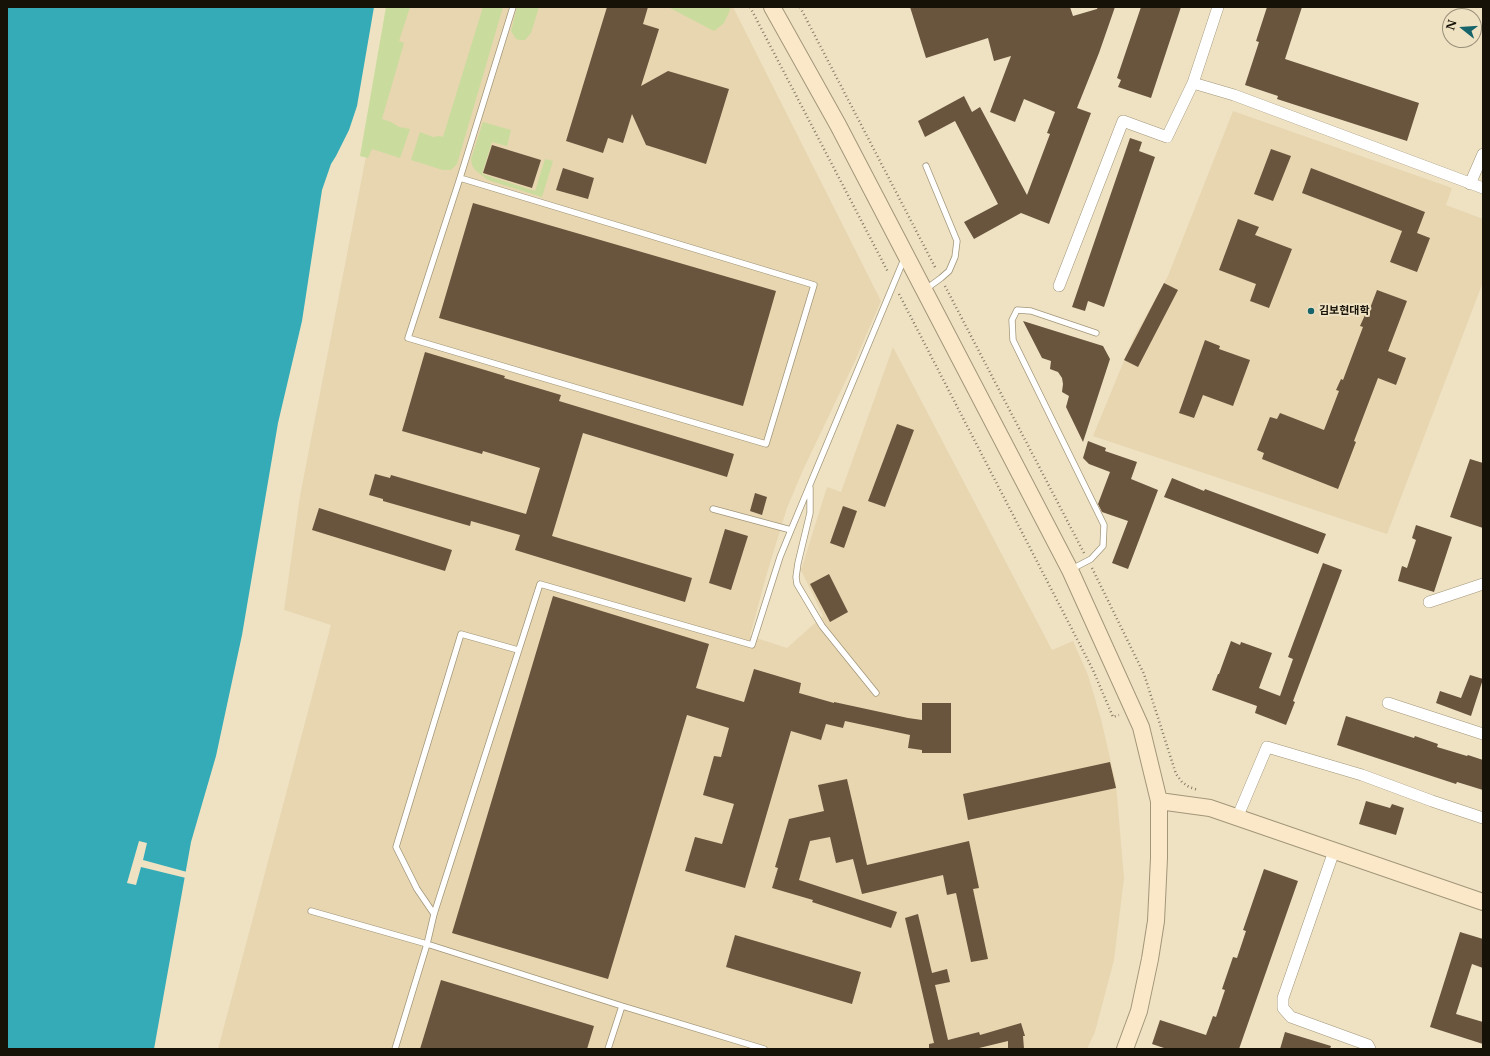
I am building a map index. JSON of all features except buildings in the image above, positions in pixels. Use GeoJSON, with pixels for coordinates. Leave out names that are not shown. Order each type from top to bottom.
{"type":"FeatureCollection","features":[{"type":"Feature","properties":{"kind":"main road"},"geometry":{"type":"LineString","coordinates":[[772,7],[838,125],[1070,570],[1141,727],[1158,801],[1159,858],[1156,921],[1139,1011],[1125,1049]]}},
{"type":"Feature","properties":{"kind":"main road"},"geometry":{"type":"LineString","coordinates":[[1158,801],[1210,808],[1483,902]]}},
{"type":"Feature","properties":{"kind":"street"},"geometry":{"type":"LineString","coordinates":[[1059,286],[1123,121],[1167,137],[1193,83],[1218,7]]}},
{"type":"Feature","properties":{"kind":"street"},"geometry":{"type":"LineString","coordinates":[[1193,83],[1234,95],[1483,188]]}},
{"type":"Feature","properties":{"kind":"street"},"geometry":{"type":"LineString","coordinates":[[1470,184],[1483,154]]}},
{"type":"Feature","properties":{"kind":"street"},"geometry":{"type":"LineString","coordinates":[[1429,602],[1483,584]]}},
{"type":"Feature","properties":{"kind":"street"},"geometry":{"type":"LineString","coordinates":[[1388,703],[1483,734]]}},
{"type":"Feature","properties":{"kind":"street"},"geometry":{"type":"LineString","coordinates":[[1237,818],[1267,747],[1362,775],[1483,818]]}},
{"type":"Feature","properties":{"kind":"street"},"geometry":{"type":"LineString","coordinates":[[1334,851],[1283,998],[1283,1008],[1291,1017],[1368,1045],[1370,1049]]}},
{"type":"Feature","properties":{"kind":"lane"},"geometry":{"type":"LineString","coordinates":[[460,178],[814,285],[766,444],[408,338],[513,7]]}},
{"type":"Feature","properties":{"kind":"lane"},"geometry":{"type":"LineString","coordinates":[[924,290],[949,271],[955,257],[957,241],[926,166]]}},
{"type":"Feature","properties":{"kind":"lane"},"geometry":{"type":"LineString","coordinates":[[395,1049],[434,914],[540,584],[752,645],[780,557],[906,255]]}},
{"type":"Feature","properties":{"kind":"lane"},"geometry":{"type":"LineString","coordinates":[[1070,570],[1091,559],[1103,546],[1104,525],[1013,340],[1012,320],[1017,310],[1031,311],[1096,333]]}},
{"type":"Feature","properties":{"kind":"lane"},"geometry":{"type":"LineString","coordinates":[[810,486],[810,513],[798,563],[796,577],[797,584],[822,626],[876,693]]}},
{"type":"Feature","properties":{"kind":"lane"},"geometry":{"type":"LineString","coordinates":[[713,510],[791,530]]}},
{"type":"Feature","properties":{"kind":"lane"},"geometry":{"type":"LineString","coordinates":[[434,914],[417,889],[396,847],[461,634],[518,650]]}},
{"type":"Feature","properties":{"kind":"lane"},"geometry":{"type":"LineString","coordinates":[[311,911],[426,944],[764,1049]]}},
{"type":"Feature","properties":{"kind":"lane"},"geometry":{"type":"LineString","coordinates":[[608,1049],[622,1006]]}},
{"type":"Feature","properties":{"kind":"path"},"geometry":{"type":"LineString","coordinates":[[750,7],[913,318],[1093,670],[1113,717],[1133,711],[1154,702]]}},
{"type":"Feature","properties":{"kind":"shaded area"},"geometry":{"type":"Polygon","coordinates":[[[395,7],[733,7],[881,301],[787,508],[750,636],[787,648],[823,616],[801,570],[827,487],[841,492],[893,347],[1052,650],[1073,641],[1088,675],[1101,719],[1116,784],[1124,878],[1114,960],[1095,1032],[1087,1049],[218,1049],[331,625],[284,610],[300,496],[395,7]]]}},
{"type":"Feature","properties":{"kind":"shaded area","name":"김보현대학"},"geometry":{"type":"Polygon","coordinates":[[[1233,111],[1452,188],[1446,205],[1483,219],[1483,282],[1387,534],[1093,436],[1133,339],[1168,276],[1233,111]]]}},
{"type":"Feature","properties":{"kind":"green space"},"geometry":{"type":"Polygon","coordinates":[[[386,7],[410,7],[399,41],[404,43],[382,119],[399,127],[410,129],[400,158],[372,149],[368,158],[360,156],[386,7]]]}},
{"type":"Feature","properties":{"kind":"green space"},"geometry":{"type":"Polygon","coordinates":[[[483,7],[503,7],[457,164],[451,170],[443,170],[411,160],[420,132],[433,137],[443,137],[483,7]]]}},
{"type":"Feature","properties":{"kind":"green space"},"geometry":{"type":"Polygon","coordinates":[[[517,7],[539,7],[531,33],[525,40],[516,39],[511,31],[517,7]]]}},
{"type":"Feature","properties":{"kind":"green space"},"geometry":{"type":"Polygon","coordinates":[[[668,7],[730,7],[730,10],[724,23],[714,31],[668,7]]]}},
{"type":"Feature","properties":{"kind":"green space"},"geometry":{"type":"Polygon","coordinates":[[[483,122],[511,130],[507,146],[492,142],[482,174],[535,191],[545,159],[553,161],[542,197],[488,180],[475,170],[471,159],[483,122]]]}},
{"type":"Feature","properties":{"kind":"water"},"geometry":{"type":"Polygon","coordinates":[[[7,7],[374,7],[357,106],[349,130],[331,164],[322,190],[302,321],[278,423],[242,635],[216,756],[191,842],[154,1049],[7,1049],[7,7]]]}},
{"type":"Feature","properties":{"kind":"pier"},"geometry":{"type":"Polygon","coordinates":[[[139,841],[147,843],[143,860],[187,872],[186,878],[141,867],[136,885],[127,883],[139,841]]]}},
{"type":"Feature","properties":{"kind":"place","name":"김보현대학"},"geometry":{"type":"Point","coordinates":[1311,311]}}]}
